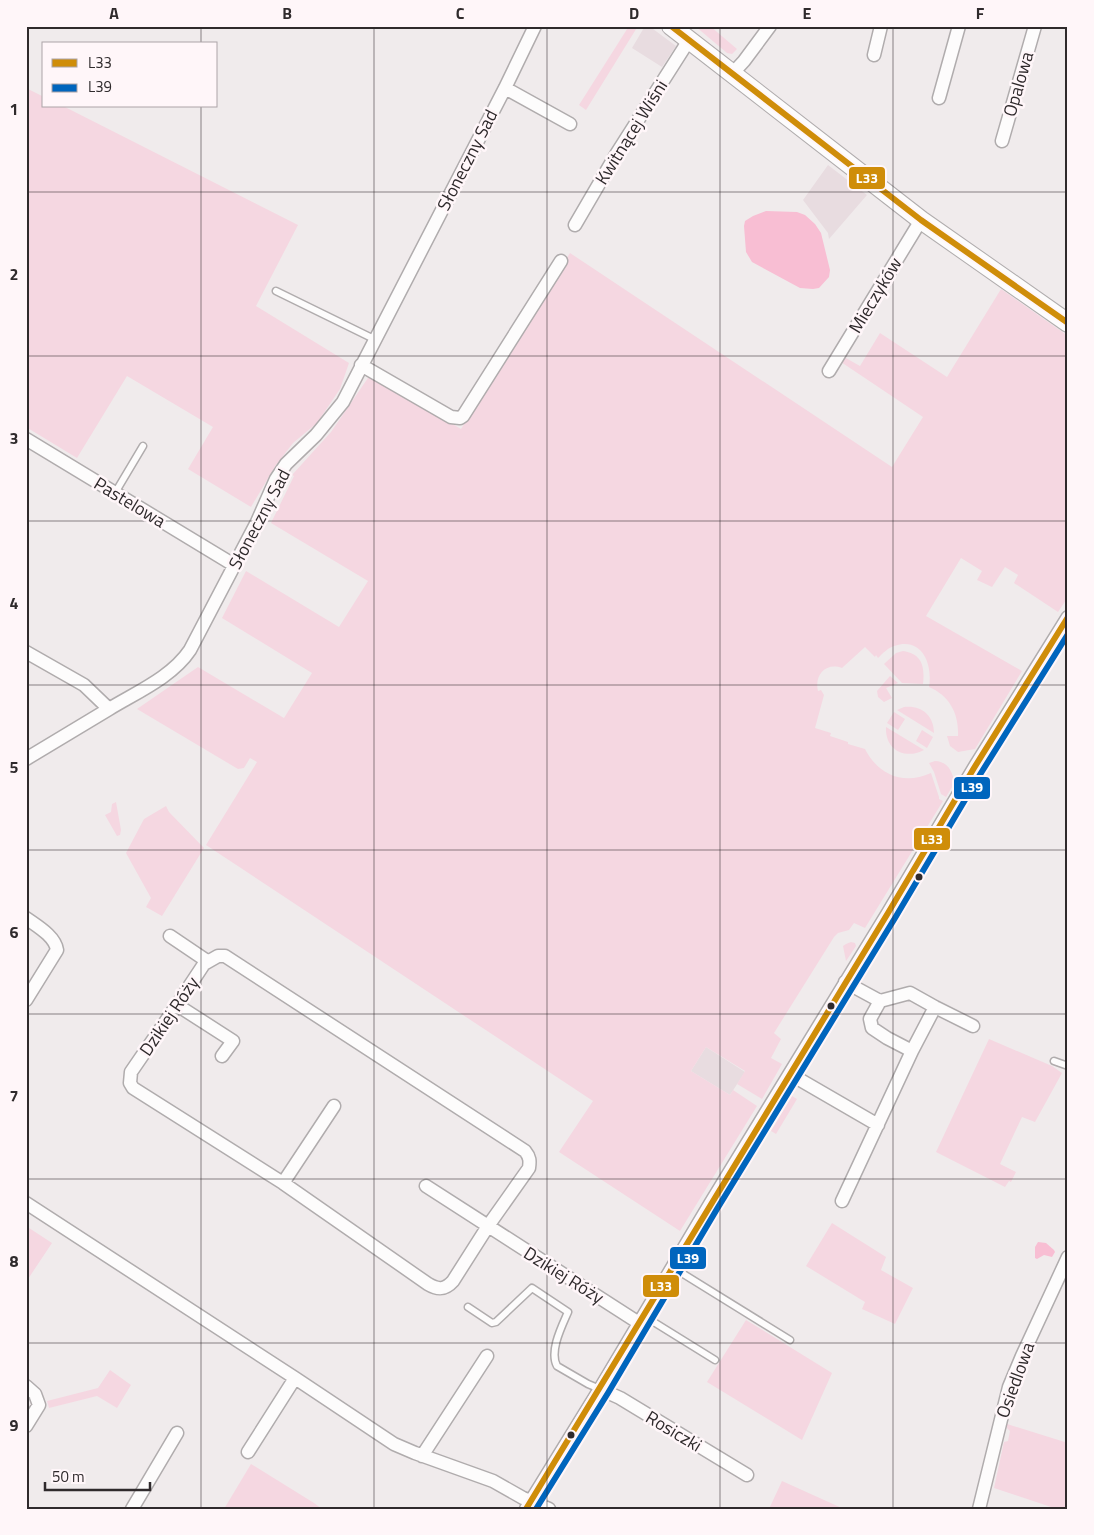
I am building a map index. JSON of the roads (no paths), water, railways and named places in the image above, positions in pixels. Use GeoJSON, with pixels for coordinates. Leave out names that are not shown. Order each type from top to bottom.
{"type":"FeatureCollection","features":[{"type":"Feature","properties":{"kind":"street","name":"Słoneczny Sad"},"geometry":{"type":"LineString","coordinates":[[109,708],[159,679],[186,657],[257,522],[276,479],[286,464],[316,435],[342,402],[535,26]]}},
{"type":"Feature","properties":{"kind":"street"},"geometry":{"type":"LineString","coordinates":[[671,26],[921,220],[1068,323]]}},
{"type":"Feature","properties":{"kind":"street"},"geometry":{"type":"LineString","coordinates":[[732,74],[770,26]]}},
{"type":"Feature","properties":{"kind":"street"},"geometry":{"type":"LineString","coordinates":[[874,55],[881,26]]}},
{"type":"Feature","properties":{"kind":"street"},"geometry":{"type":"LineString","coordinates":[[939,98],[959,26]]}},
{"type":"Feature","properties":{"kind":"street","name":"Opalowa"},"geometry":{"type":"LineString","coordinates":[[1002,141],[1035,26]]}},
{"type":"Feature","properties":{"kind":"street","name":"Kwitnącej Wiśni"},"geometry":{"type":"LineString","coordinates":[[575,225],[617,153],[689,40]]}},
{"type":"Feature","properties":{"kind":"street","name":"Słoneczny Sad"},"geometry":{"type":"LineString","coordinates":[[504,88],[570,124]]}},
{"type":"Feature","properties":{"kind":"street","name":"Mieczyków"},"geometry":{"type":"LineString","coordinates":[[829,371],[921,220]]}},
{"type":"Feature","properties":{"kind":"street"},"geometry":{"type":"LineString","coordinates":[[361,365],[451,417],[463,416],[561,261]]}},
{"type":"Feature","properties":{"kind":"street","name":"Pastelowa"},"geometry":{"type":"LineString","coordinates":[[26,440],[234,565]]}},
{"type":"Feature","properties":{"kind":"street"},"geometry":{"type":"LineString","coordinates":[[528,1505],[600,1389],[974,768],[1068,617]]}},
{"type":"Feature","properties":{"kind":"street"},"geometry":{"type":"LineString","coordinates":[[26,652],[84,685],[109,708],[26,759]]}},
{"type":"Feature","properties":{"kind":"street"},"geometry":{"type":"LineString","coordinates":[[26,918],[53,940],[57,950],[26,1000]]}},
{"type":"Feature","properties":{"kind":"street"},"geometry":{"type":"LineString","coordinates":[[170,936],[208,961]]}},
{"type":"Feature","properties":{"kind":"street","name":"Dzikiej Róży"},"geometry":{"type":"LineString","coordinates":[[218,956],[225,956],[526,1151],[530,1161],[529,1168],[449,1286],[436,1289],[283,1183],[133,1088],[130,1083],[131,1072],[204,964],[208,961],[218,956]]}},
{"type":"Feature","properties":{"kind":"street"},"geometry":{"type":"LineString","coordinates":[[845,982],[880,1001],[910,993],[973,1026]]}},
{"type":"Feature","properties":{"kind":"street"},"geometry":{"type":"LineString","coordinates":[[880,1001],[870,1019],[872,1028],[912,1051]]}},
{"type":"Feature","properties":{"kind":"street"},"geometry":{"type":"LineString","coordinates":[[177,1005],[233,1041],[222,1056]]}},
{"type":"Feature","properties":{"kind":"street"},"geometry":{"type":"LineString","coordinates":[[842,1201],[912,1051],[936,1008]]}},
{"type":"Feature","properties":{"kind":"street"},"geometry":{"type":"LineString","coordinates":[[790,1074],[878,1125]]}},
{"type":"Feature","properties":{"kind":"street"},"geometry":{"type":"LineString","coordinates":[[283,1183],[334,1106]]}},
{"type":"Feature","properties":{"kind":"street"},"geometry":{"type":"LineString","coordinates":[[426,1186],[488,1226]]}},
{"type":"Feature","properties":{"kind":"street"},"geometry":{"type":"LineString","coordinates":[[26,1203],[394,1444],[493,1481],[528,1505],[549,1509]]}},
{"type":"Feature","properties":{"kind":"street","name":"Dzikiej Róży"},"geometry":{"type":"LineString","coordinates":[[488,1226],[641,1320]]}},
{"type":"Feature","properties":{"kind":"street","name":"Osiedlowa"},"geometry":{"type":"LineString","coordinates":[[980,1509],[1009,1387],[1068,1258]]}},
{"type":"Feature","properties":{"kind":"street"},"geometry":{"type":"LineString","coordinates":[[422,1456],[487,1356]]}},
{"type":"Feature","properties":{"kind":"street"},"geometry":{"type":"LineString","coordinates":[[248,1452],[295,1378]]}},
{"type":"Feature","properties":{"kind":"street"},"geometry":{"type":"LineString","coordinates":[[26,1386],[35,1394],[39,1405],[26,1426]]}},
{"type":"Feature","properties":{"kind":"street","name":"Rosiczki"},"geometry":{"type":"LineString","coordinates":[[600,1389],[620,1398],[747,1475]]}},
{"type":"Feature","properties":{"kind":"street"},"geometry":{"type":"LineString","coordinates":[[132,1509],[177,1433]]}},
{"type":"Feature","properties":{"kind":"lane"},"geometry":{"type":"LineString","coordinates":[[276,291],[374,339]]}},
{"type":"Feature","properties":{"kind":"lane"},"geometry":{"type":"LineString","coordinates":[[116,493],[143,446]]}},
{"type":"Feature","properties":{"kind":"lane"},"geometry":{"type":"LineString","coordinates":[[1054,1061],[1068,1066]]}},
{"type":"Feature","properties":{"kind":"lane"},"geometry":{"type":"LineString","coordinates":[[672,1268],[790,1340]]}},
{"type":"Feature","properties":{"kind":"lane"},"geometry":{"type":"LineString","coordinates":[[468,1307],[492,1323],[496,1322],[532,1288],[568,1312],[558,1337],[554,1357],[557,1366],[600,1389]]}},
{"type":"Feature","properties":{"kind":"lane"},"geometry":{"type":"LineString","coordinates":[[641,1320],[715,1360]]}}]}
